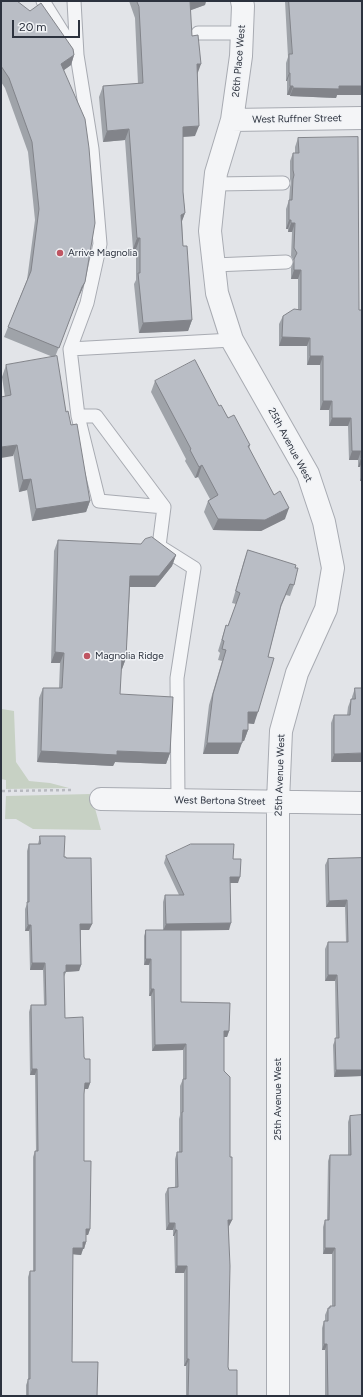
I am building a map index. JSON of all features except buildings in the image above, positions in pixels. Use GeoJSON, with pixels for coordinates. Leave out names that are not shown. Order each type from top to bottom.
{"type":"FeatureCollection","features":[{"type":"Feature","properties":{"kind":"street","name":"26th Place West"},"geometry":{"type":"LineString","coordinates":[[232,120],[241,56],[242,1]]}},
{"type":"Feature","properties":{"kind":"street","name":"West Ruffner Street"},"geometry":{"type":"LineString","coordinates":[[232,120],[362,118]]}},
{"type":"Feature","properties":{"kind":"street","name":"25th Avenue West"},"geometry":{"type":"LineString","coordinates":[[232,120],[216,173],[210,231],[217,293],[232,340],[308,474],[324,522],[333,568],[326,609],[296,673],[280,731],[278,802],[278,1396]]}},
{"type":"Feature","properties":{"kind":"street","name":"West Bertona Street"},"geometry":{"type":"LineString","coordinates":[[101,799],[362,803]]}},
{"type":"Feature","properties":{"kind":"lane"},"geometry":{"type":"LineString","coordinates":[[43,1],[77,55]]}},
{"type":"Feature","properties":{"kind":"lane"},"geometry":{"type":"LineString","coordinates":[[74,1],[77,55],[92,149],[100,244],[87,303],[70,350],[78,416],[99,501],[164,507]]}},
{"type":"Feature","properties":{"kind":"lane"},"geometry":{"type":"LineString","coordinates":[[198,33],[242,33]]}},
{"type":"Feature","properties":{"kind":"lane"},"geometry":{"type":"LineString","coordinates":[[215,184],[282,183]]}},
{"type":"Feature","properties":{"kind":"lane"},"geometry":{"type":"LineString","coordinates":[[214,265],[286,262]]}},
{"type":"Feature","properties":{"kind":"lane"},"geometry":{"type":"LineString","coordinates":[[70,350],[232,340]]}},
{"type":"Feature","properties":{"kind":"lane"},"geometry":{"type":"LineString","coordinates":[[78,416],[96,416],[164,507],[159,546],[194,568],[177,678],[178,800]]}},
{"type":"Feature","properties":{"kind":"path"},"geometry":{"type":"LineString","coordinates":[[2,791],[72,790]]}},
{"type":"Feature","properties":{"kind":"shaded area"},"geometry":{"type":"Polygon","coordinates":[[[2,709],[14,711],[16,762],[29,781],[50,783],[69,788],[6,789],[6,780],[1,779],[2,709]]]}},
{"type":"Feature","properties":{"kind":"shaded area"},"geometry":{"type":"Polygon","coordinates":[[[91,794],[101,830],[33,829],[16,819],[5,819],[6,796],[91,794]]]}},
{"type":"Feature","properties":{"kind":"place","name":"Arrive Magnolia"},"geometry":{"type":"Point","coordinates":[60,253]}},
{"type":"Feature","properties":{"kind":"place","name":"Magnolia Ridge"},"geometry":{"type":"Point","coordinates":[87,656]}}]}
